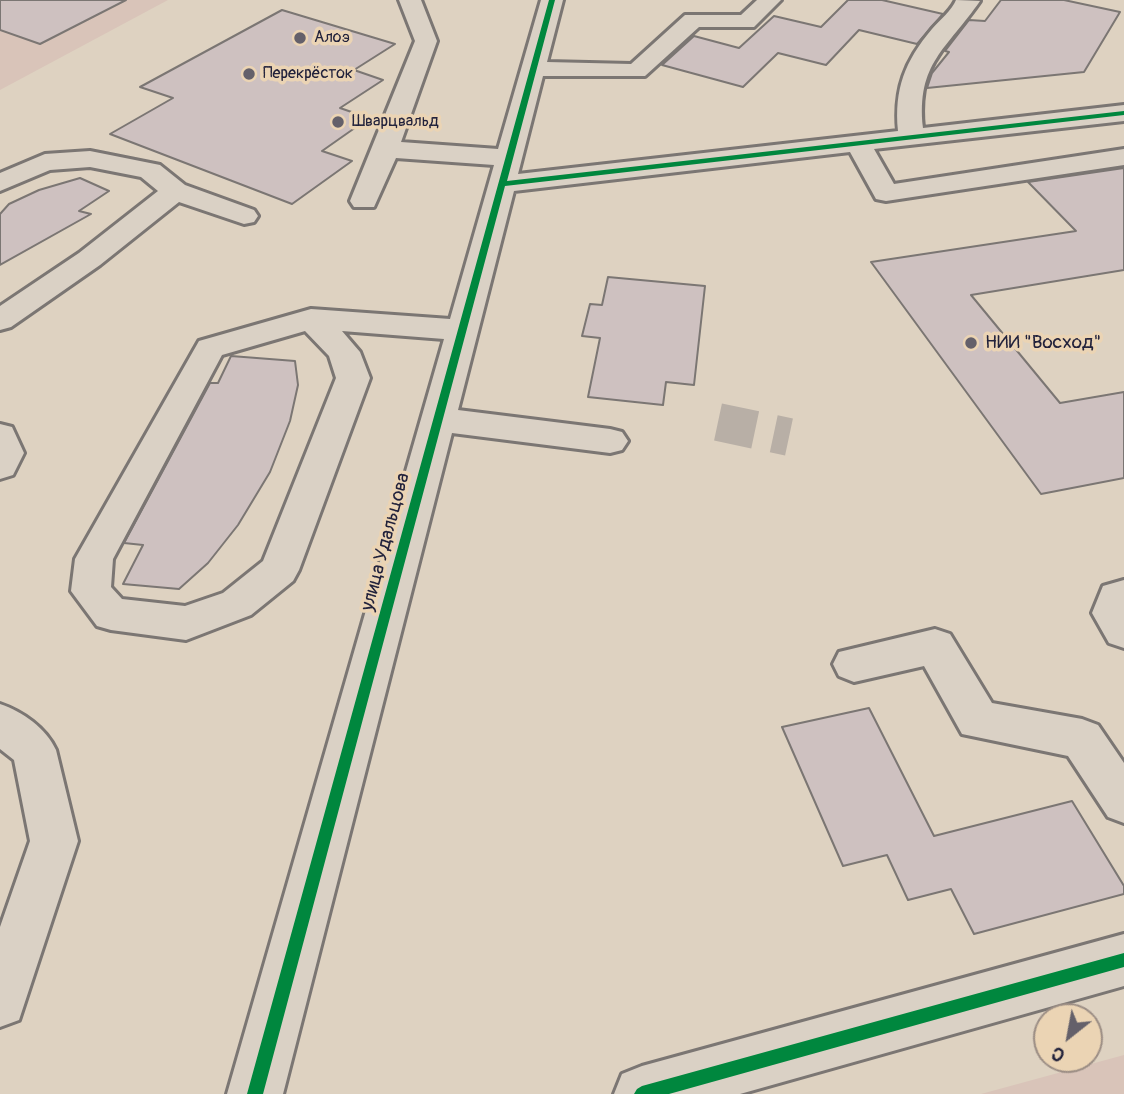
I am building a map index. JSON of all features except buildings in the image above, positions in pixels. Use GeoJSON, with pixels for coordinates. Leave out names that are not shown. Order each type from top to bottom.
{"type":"FeatureCollection","features":[{"type":"Feature","properties":{"kind":"street"},"geometry":{"type":"LineString","coordinates":[[364,201],[426,41],[410,0]]}},
{"type":"Feature","properties":{"kind":"street","name":"улица Удальцова"},"geometry":{"type":"LineString","coordinates":[[255,1094],[552,0]]}},
{"type":"Feature","properties":{"kind":"street"},"geometry":{"type":"LineString","coordinates":[[535,69],[637,71],[692,20],[746,22],[770,0]]}},
{"type":"Feature","properties":{"kind":"street"},"geometry":{"type":"LineString","coordinates":[[911,136],[906,106],[914,66],[969,1],[967,0]]}},
{"type":"Feature","properties":{"kind":"street"},"geometry":{"type":"LineString","coordinates":[[386,149],[506,171],[576,188],[911,136],[1124,113]]}},
{"type":"Feature","properties":{"kind":"street"},"geometry":{"type":"LineString","coordinates":[[858,144],[886,193],[1124,157]]}},
{"type":"Feature","properties":{"kind":"street"},"geometry":{"type":"LineString","coordinates":[[0,183],[45,162],[89,159],[150,172],[175,191],[244,216]]}},
{"type":"Feature","properties":{"kind":"street"},"geometry":{"type":"LineString","coordinates":[[0,320],[49,289],[142,221],[175,191]]}},
{"type":"Feature","properties":{"kind":"street"},"geometry":{"type":"LineString","coordinates":[[311,319],[344,352],[353,378],[279,570],[237,604],[186,623],[111,614],[91,591],[94,559],[210,348],[311,319],[463,330]]}},
{"type":"Feature","properties":{"kind":"street"},"geometry":{"type":"LineString","coordinates":[[437,419],[610,441]]}},
{"type":"Feature","properties":{"kind":"street"},"geometry":{"type":"LineString","coordinates":[[0,436],[6,453],[0,466]]}},
{"type":"Feature","properties":{"kind":"street"},"geometry":{"type":"LineString","coordinates":[[1124,596],[1117,597],[1112,613],[1124,631]]}},
{"type":"Feature","properties":{"kind":"street"},"geometry":{"type":"LineString","coordinates":[[854,664],[935,646],[978,720],[1082,740],[1121,792]]}},
{"type":"Feature","properties":{"kind":"street"},"geometry":{"type":"LineString","coordinates":[[0,723],[34,751],[54,841],[0,1001]]}},
{"type":"Feature","properties":{"kind":"street"},"geometry":{"type":"LineString","coordinates":[[642,1094],[1124,960]]}},
{"type":"Feature","properties":{"kind":"shaded area"},"geometry":{"type":"Polygon","coordinates":[[[0,0],[168,0],[0,90],[0,0]]]}},
{"type":"Feature","properties":{"kind":"shaded area"},"geometry":{"type":"Polygon","coordinates":[[[1124,1055],[1124,1094],[981,1094],[1058,1073],[1103,1073],[1103,1061],[1124,1055]]]}},
{"type":"Feature","properties":{"kind":"tunnel"},"geometry":{"type":"LineString","coordinates":[[718,422],[789,437]]}},
{"type":"Feature","properties":{"kind":"cycle path"},"geometry":{"type":"LineString","coordinates":[[255,1094],[552,0]]}},
{"type":"Feature","properties":{"kind":"cycle path"},"geometry":{"type":"LineString","coordinates":[[502,184],[1124,113]]}},
{"type":"Feature","properties":{"kind":"cycle path"},"geometry":{"type":"LineString","coordinates":[[642,1094],[1124,960]]}},
{"type":"Feature","properties":{"kind":"place","name":"Алоэ"},"geometry":{"type":"Point","coordinates":[300,38]}},
{"type":"Feature","properties":{"kind":"place","name":"Перекрёсток"},"geometry":{"type":"Point","coordinates":[249,74]}},
{"type":"Feature","properties":{"kind":"place","name":"Шварцвальд"},"geometry":{"type":"Point","coordinates":[338,122]}},
{"type":"Feature","properties":{"kind":"place","name":"НИИ \"Восход\""},"geometry":{"type":"Point","coordinates":[971,343]}}]}
